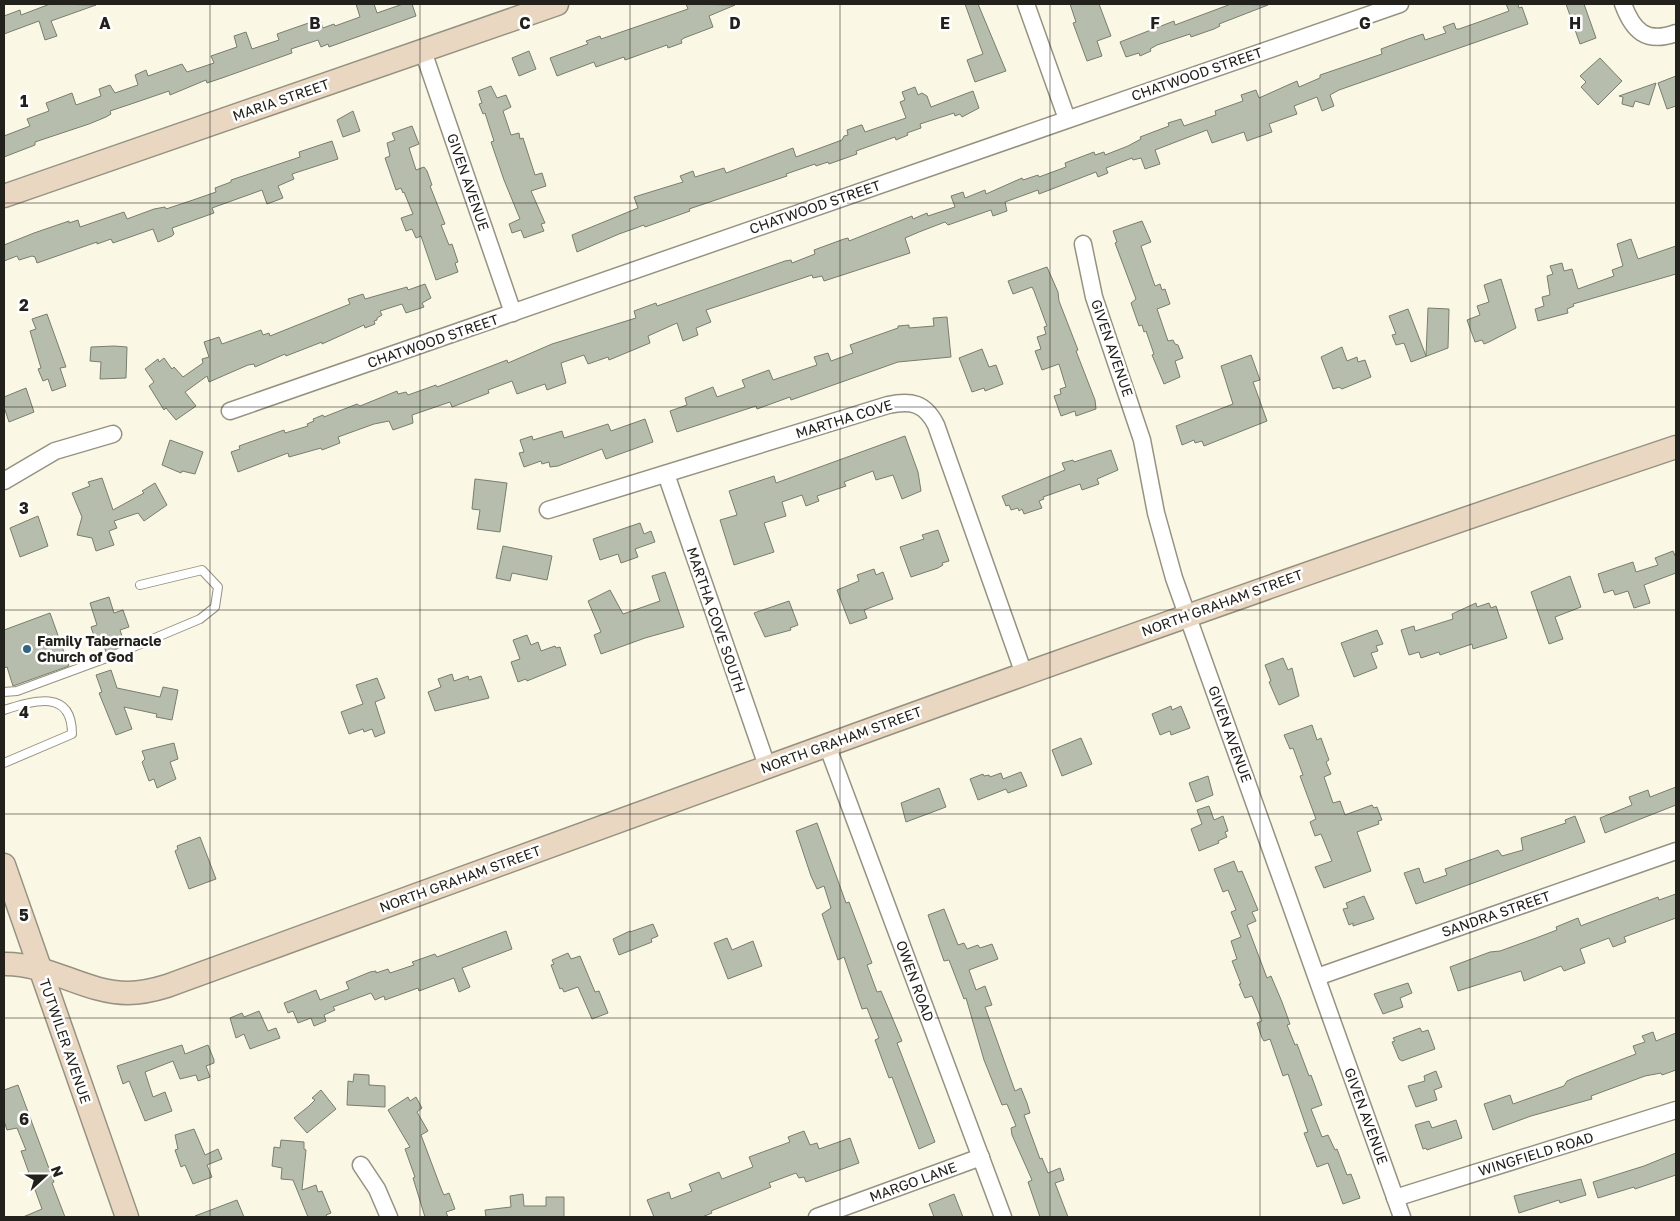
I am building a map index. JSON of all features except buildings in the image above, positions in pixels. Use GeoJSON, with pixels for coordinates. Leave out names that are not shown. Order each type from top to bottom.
{"type":"FeatureCollection","features":[{"type":"Feature","properties":{"kind":"main road","name":"MARIA STREET"},"geometry":{"type":"LineString","coordinates":[[4,196],[423,51],[526,9],[557,4]]}},
{"type":"Feature","properties":{"kind":"main road","name":"NORTH GRAHAM STREET"},"geometry":{"type":"LineString","coordinates":[[4,964],[19,964],[39,968],[100,989],[128,994],[167,986],[1188,614],[1436,527],[1676,447]]}},
{"type":"Feature","properties":{"kind":"main road","name":"TUTWILER AVENUE"},"geometry":{"type":"LineString","coordinates":[[4,865],[126,1217]]}},
{"type":"Feature","properties":{"kind":"street"},"geometry":{"type":"LineString","coordinates":[[1026,4],[1067,119]]}},
{"type":"Feature","properties":{"kind":"street","name":"CHATWOOD STREET"},"geometry":{"type":"LineString","coordinates":[[230,411],[1400,4]]}},
{"type":"Feature","properties":{"kind":"street"},"geometry":{"type":"LineString","coordinates":[[1623,4],[1636,29],[1644,35],[1657,38],[1676,34]]}},
{"type":"Feature","properties":{"kind":"street","name":"GIVEN AVENUE"},"geometry":{"type":"LineString","coordinates":[[423,51],[513,313]]}},
{"type":"Feature","properties":{"kind":"street","name":"GIVEN AVENUE"},"geometry":{"type":"LineString","coordinates":[[1083,244],[1094,297],[1142,440],[1164,544],[1402,1217]]}},
{"type":"Feature","properties":{"kind":"street","name":"MARTHA COVE"},"geometry":{"type":"LineString","coordinates":[[548,510],[888,405],[907,402],[920,405],[926,409],[936,425],[1024,674]]}},
{"type":"Feature","properties":{"kind":"street"},"geometry":{"type":"LineString","coordinates":[[4,481],[55,451],[113,434]]}},
{"type":"Feature","properties":{"kind":"street","name":"MARTHA COVE SOUTH"},"geometry":{"type":"LineString","coordinates":[[666,474],[767,766]]}},
{"type":"Feature","properties":{"kind":"street","name":"OWEN ROAD"},"geometry":{"type":"LineString","coordinates":[[827,745],[1003,1217]]}},
{"type":"Feature","properties":{"kind":"street","name":"SANDRA STREET"},"geometry":{"type":"LineString","coordinates":[[1316,977],[1676,851]]}},
{"type":"Feature","properties":{"kind":"street","name":"WINGFIELD ROAD"},"geometry":{"type":"LineString","coordinates":[[1395,1198],[1676,1110]]}},
{"type":"Feature","properties":{"kind":"street","name":"MARGO LANE"},"geometry":{"type":"LineString","coordinates":[[817,1217],[981,1157]]}},
{"type":"Feature","properties":{"kind":"street"},"geometry":{"type":"LineString","coordinates":[[361,1165],[378,1189],[389,1217]]}},
{"type":"Feature","properties":{"kind":"lane"},"geometry":{"type":"LineString","coordinates":[[4,692],[17,691],[112,656],[200,619],[215,607],[218,587],[202,570],[140,585]]}},
{"type":"Feature","properties":{"kind":"lane"},"geometry":{"type":"LineString","coordinates":[[4,710],[29,702],[57,702],[67,710],[72,720],[72,734],[4,763]]}},
{"type":"Feature","properties":{"kind":"place","name":"Family Tabernacle Church of God"},"geometry":{"type":"Point","coordinates":[27,649]}}]}
